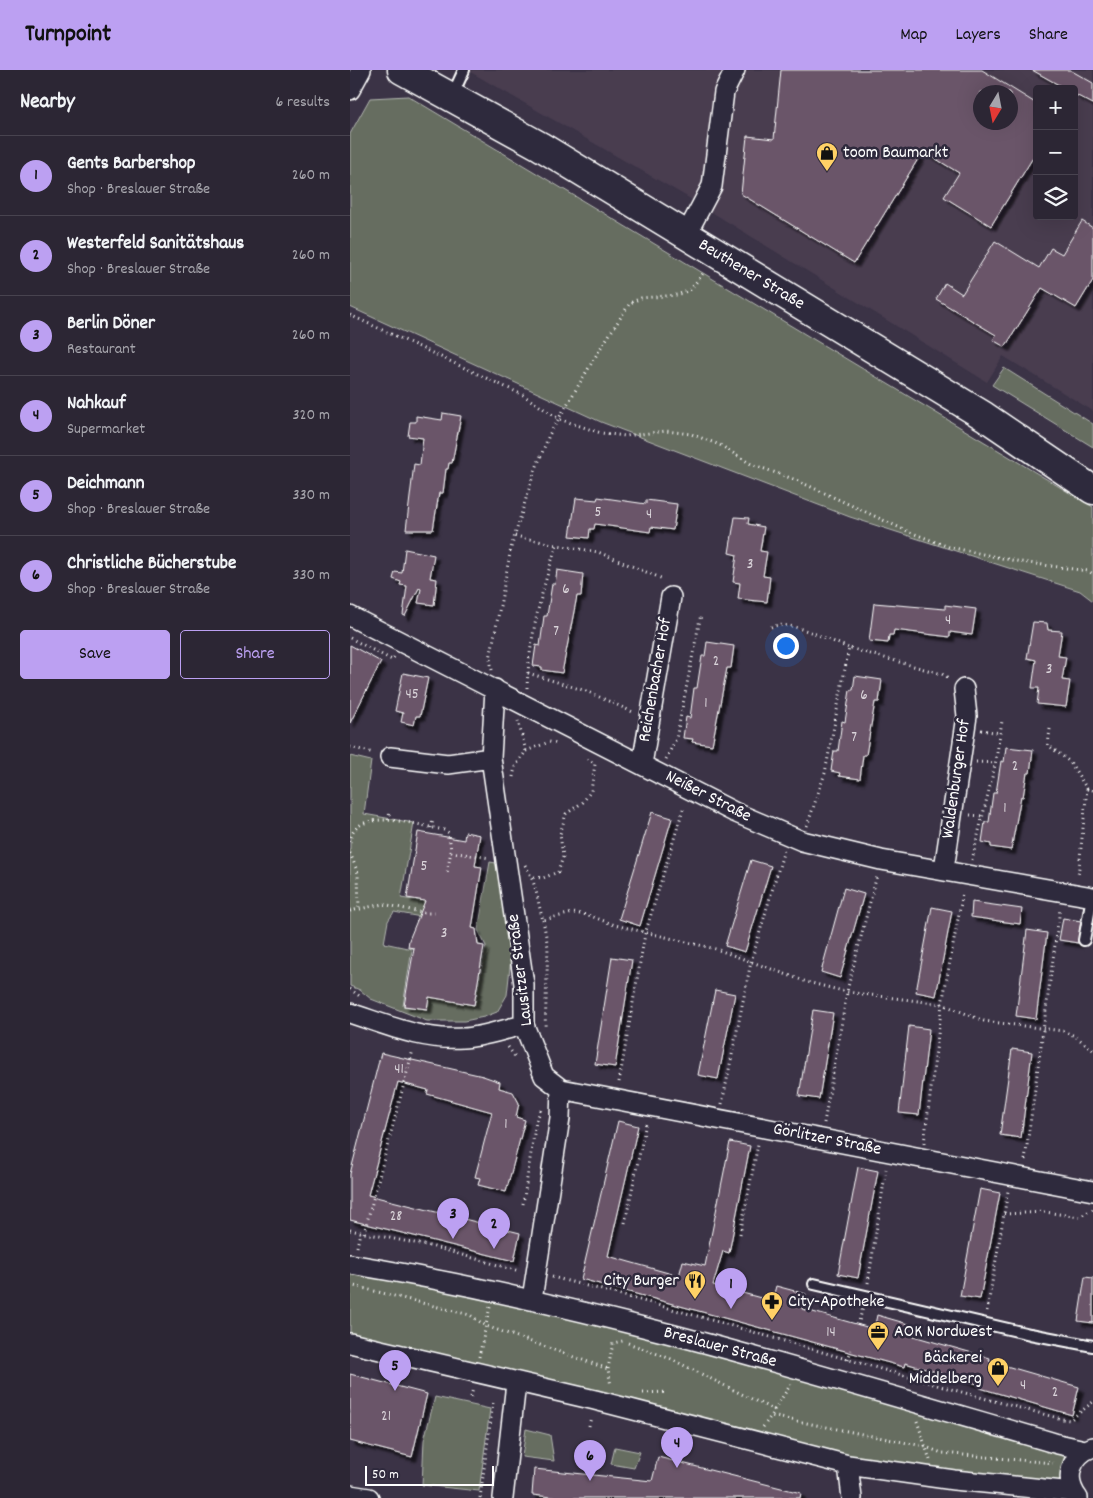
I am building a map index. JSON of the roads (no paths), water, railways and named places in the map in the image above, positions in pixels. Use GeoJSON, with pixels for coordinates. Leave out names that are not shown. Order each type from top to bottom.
{"type":"FeatureCollection","features":[{"type":"Feature","properties":{"kind":"main road","name":"Beuthener Straße"},"geometry":{"type":"LineString","coordinates":[[402,70],[540,146],[984,416],[1093,490]]}},
{"type":"Feature","properties":{"kind":"street"},"geometry":{"type":"LineString","coordinates":[[350,90],[361,70]]}},
{"type":"Feature","properties":{"kind":"street"},"geometry":{"type":"LineString","coordinates":[[686,235],[712,186],[724,92],[735,70]]}},
{"type":"Feature","properties":{"kind":"street","name":"Reichenbacher Hof"},"geometry":{"type":"LineString","coordinates":[[642,764],[671,597]]}},
{"type":"Feature","properties":{"kind":"street","name":"Neißer Straße"},"geometry":{"type":"LineString","coordinates":[[350,616],[659,772],[734,812],[794,831],[820,846],[882,860],[1070,888],[1092,897]]}},
{"type":"Feature","properties":{"kind":"street","name":"Lausitzer Straße"},"geometry":{"type":"LineString","coordinates":[[495,689],[491,758],[524,984],[524,1025],[544,1076],[561,1095]]}},
{"type":"Feature","properties":{"kind":"street","name":"Waldenburger Hof"},"geometry":{"type":"LineString","coordinates":[[944,869],[967,716],[964,689]]}},
{"type":"Feature","properties":{"kind":"street"},"geometry":{"type":"LineString","coordinates":[[390,757],[448,764],[491,758]]}},
{"type":"Feature","properties":{"kind":"street"},"geometry":{"type":"LineString","coordinates":[[350,1013],[416,1035],[438,1039],[465,1038],[524,1025]]}},
{"type":"Feature","properties":{"kind":"street"},"geometry":{"type":"LineString","coordinates":[[532,1299],[561,1095]]}},
{"type":"Feature","properties":{"kind":"street","name":"Görlitzer Straße"},"geometry":{"type":"LineString","coordinates":[[561,1095],[650,1107],[822,1138],[1093,1191]]}},
{"type":"Feature","properties":{"kind":"street","name":"Breslauer Straße"},"geometry":{"type":"LineString","coordinates":[[353,1257],[615,1320],[799,1369],[1058,1444],[1089,1448]]}},
{"type":"Feature","properties":{"kind":"street"},"geometry":{"type":"LineString","coordinates":[[350,1343],[595,1400],[848,1465],[1075,1495],[1069,1480],[1070,1468],[1076,1458],[1089,1448]]}},
{"type":"Feature","properties":{"kind":"street"},"geometry":{"type":"LineString","coordinates":[[503,1498],[516,1383]]}},
{"type":"Feature","properties":{"kind":"street"},"geometry":{"type":"LineString","coordinates":[[848,1465],[852,1498]]}},
{"type":"Feature","properties":{"kind":"street"},"geometry":{"type":"LineString","coordinates":[[350,1495],[369,1498]]}},
{"type":"Feature","properties":{"kind":"lane"},"geometry":{"type":"LineString","coordinates":[[452,97],[464,70]]}},
{"type":"Feature","properties":{"kind":"lane"},"geometry":{"type":"LineString","coordinates":[[1084,940],[1092,897]]}},
{"type":"Feature","properties":{"kind":"lane"},"geometry":{"type":"LineString","coordinates":[[814,1284],[984,1324],[1093,1346]]}},
{"type":"Feature","properties":{"kind":"place","name":"toom Baumarkt"},"geometry":{"type":"Point","coordinates":[827,172]}},
{"type":"Feature","properties":{"kind":"place","name":"Berlin Döner"},"geometry":{"type":"Point","coordinates":[453,1239]}},
{"type":"Feature","properties":{"kind":"place","name":"Westerfeld Sanitätshaus"},"geometry":{"type":"Point","coordinates":[494,1249]}},
{"type":"Feature","properties":{"kind":"place","name":"City Burger"},"geometry":{"type":"Point","coordinates":[695,1300]}},
{"type":"Feature","properties":{"kind":"place","name":"Gents Barbershop"},"geometry":{"type":"Point","coordinates":[731,1309]}},
{"type":"Feature","properties":{"kind":"place","name":"City-Apotheke"},"geometry":{"type":"Point","coordinates":[772,1321]}},
{"type":"Feature","properties":{"kind":"place","name":"AOK Nordwest"},"geometry":{"type":"Point","coordinates":[878,1351]}},
{"type":"Feature","properties":{"kind":"place","name":"Bäckerei Middelberg"},"geometry":{"type":"Point","coordinates":[998,1387]}},
{"type":"Feature","properties":{"kind":"place","name":"Deichmann"},"geometry":{"type":"Point","coordinates":[395,1391]}},
{"type":"Feature","properties":{"kind":"place","name":"Nahkauf"},"geometry":{"type":"Point","coordinates":[677,1468]}},
{"type":"Feature","properties":{"kind":"place","name":"Christliche Bücherstube"},"geometry":{"type":"Point","coordinates":[590,1481]}}]}
